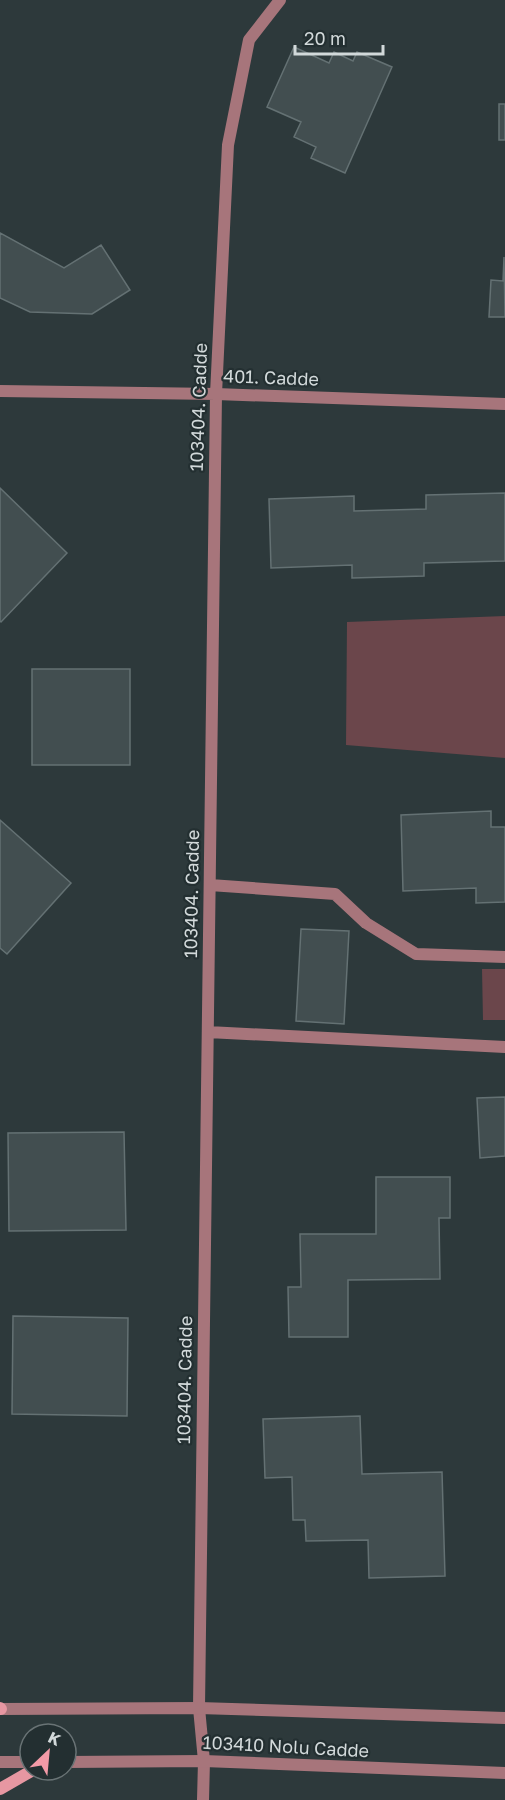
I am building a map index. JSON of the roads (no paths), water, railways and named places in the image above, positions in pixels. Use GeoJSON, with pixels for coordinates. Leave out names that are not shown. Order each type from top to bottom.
{"type":"FeatureCollection","features":[{"type":"Feature","properties":{"kind":"main road"},"geometry":{"type":"LineString","coordinates":[[0,1789],[18,1779]]}},
{"type":"Feature","properties":{"kind":"street","name":"103404. Cadde"},"geometry":{"type":"LineString","coordinates":[[203,1800],[204,1761],[200,1708],[216,394],[228,145],[249,40],[280,0]]}},
{"type":"Feature","properties":{"kind":"street","name":"401. Cadde"},"geometry":{"type":"LineString","coordinates":[[0,391],[216,394],[505,404]]}},
{"type":"Feature","properties":{"kind":"street"},"geometry":{"type":"LineString","coordinates":[[210,885],[335,894],[366,923],[416,954],[505,957]]}},
{"type":"Feature","properties":{"kind":"street"},"geometry":{"type":"LineString","coordinates":[[208,1032],[505,1047]]}},
{"type":"Feature","properties":{"kind":"street"},"geometry":{"type":"LineString","coordinates":[[0,1708],[200,1708],[505,1718]]}},
{"type":"Feature","properties":{"kind":"street","name":"103410 Nolu Cadde"},"geometry":{"type":"LineString","coordinates":[[78,1762],[204,1761],[505,1773]]}},
{"type":"Feature","properties":{"kind":"street"},"geometry":{"type":"LineString","coordinates":[[0,1762],[18,1762]]}}]}
